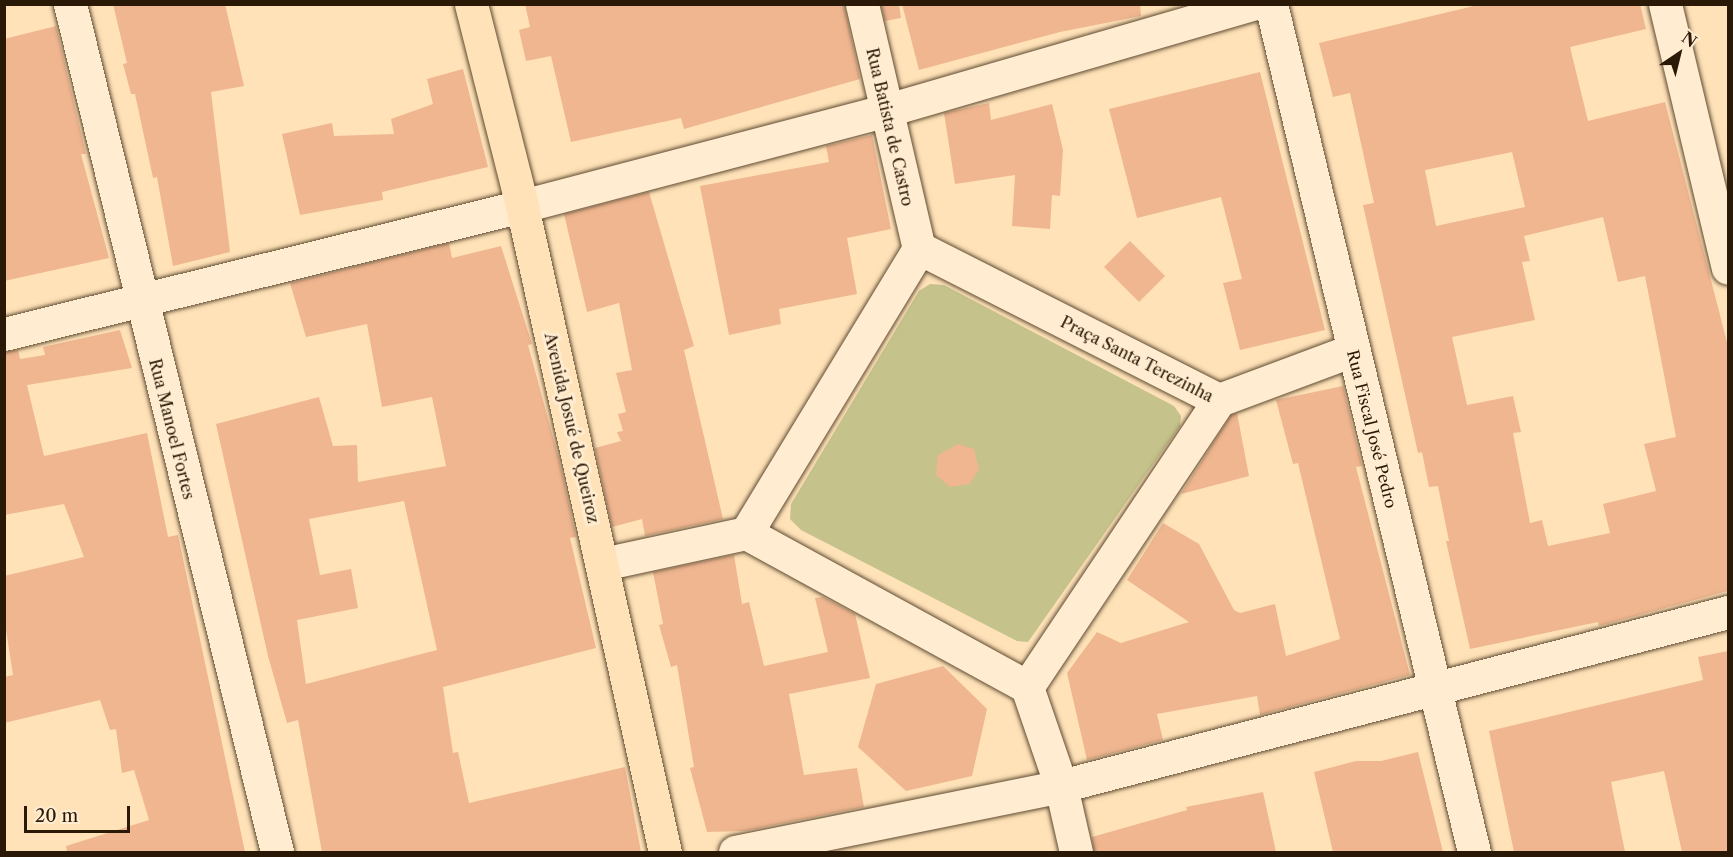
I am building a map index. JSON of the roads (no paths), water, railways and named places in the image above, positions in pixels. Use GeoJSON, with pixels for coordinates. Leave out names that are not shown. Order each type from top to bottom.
{"type":"FeatureCollection","features":[{"type":"Feature","properties":{"kind":"main road","name":"Avenida Josué de Queiroz"},"geometry":{"type":"LineString","coordinates":[[471,4],[522,206],[665,852]]}},
{"type":"Feature","properties":{"kind":"street","name":"Rua Manoel Fortes"},"geometry":{"type":"LineString","coordinates":[[70,4],[277,852]]}},
{"type":"Feature","properties":{"kind":"street","name":"Rua Batista de Castro"},"geometry":{"type":"LineString","coordinates":[[862,4],[884,111],[920,248]]}},
{"type":"Feature","properties":{"kind":"street"},"geometry":{"type":"LineString","coordinates":[[4,334],[522,206],[884,111],[1253,4]]}},
{"type":"Feature","properties":{"kind":"street","name":"Rua Fiscal José Pedro"},"geometry":{"type":"LineString","coordinates":[[1271,4],[1474,852]]}},
{"type":"Feature","properties":{"kind":"street"},"geometry":{"type":"LineString","coordinates":[[1665,4],[1728,268]]}},
{"type":"Feature","properties":{"kind":"street"},"geometry":{"type":"LineString","coordinates":[[746,533],[920,248]]}},
{"type":"Feature","properties":{"kind":"street","name":"Praça Santa Terezinha"},"geometry":{"type":"LineString","coordinates":[[920,248],[1219,400],[1027,687]]}},
{"type":"Feature","properties":{"kind":"street"},"geometry":{"type":"LineString","coordinates":[[1219,400],[1353,350]]}},
{"type":"Feature","properties":{"kind":"street"},"geometry":{"type":"LineString","coordinates":[[603,564],[746,533],[1027,687],[1061,786],[1076,852]]}},
{"type":"Feature","properties":{"kind":"street"},"geometry":{"type":"LineString","coordinates":[[735,852],[1061,786],[1728,612]]}}]}
